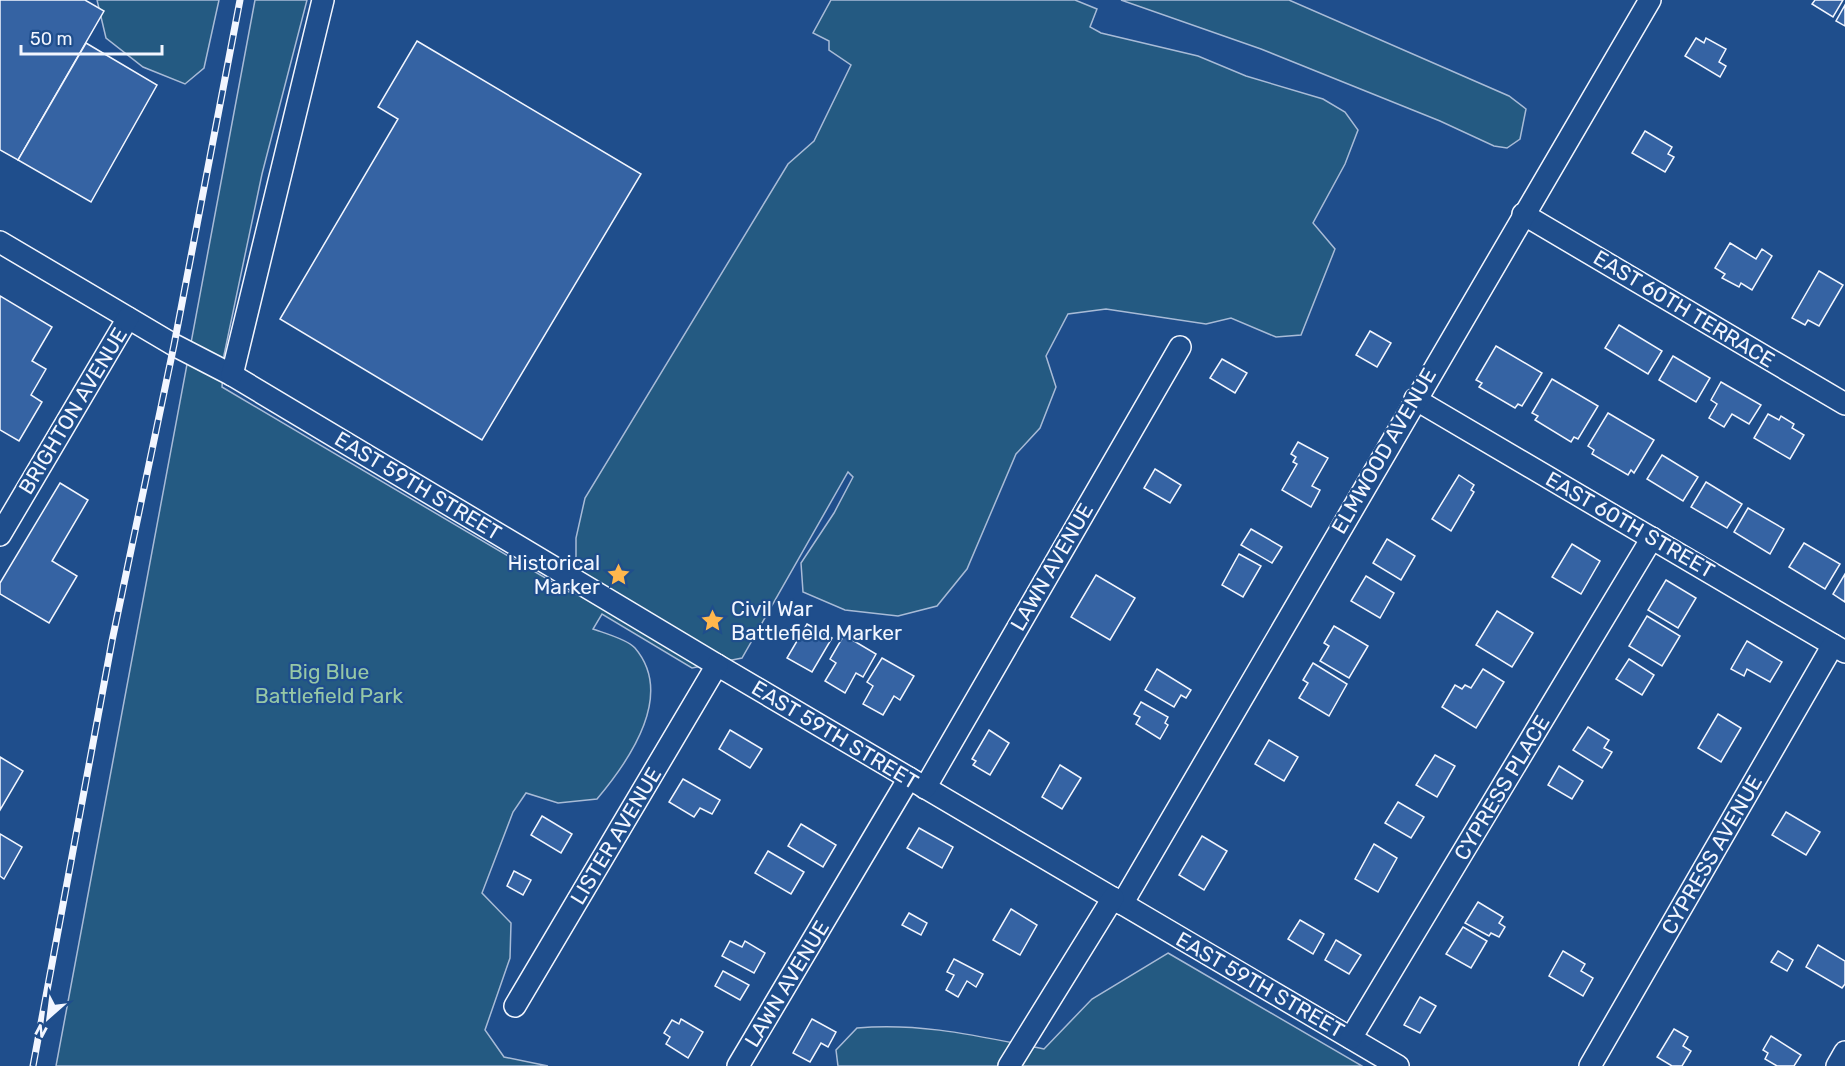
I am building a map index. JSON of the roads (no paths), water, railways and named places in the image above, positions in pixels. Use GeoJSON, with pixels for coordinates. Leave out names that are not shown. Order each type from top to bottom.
{"type":"FeatureCollection","features":[{"type":"Feature","properties":{"kind":"street"},"geometry":{"type":"LineString","coordinates":[[232,375],[323,0]]}},
{"type":"Feature","properties":{"kind":"street","name":"ELMWOOD AVENUE"},"geometry":{"type":"LineString","coordinates":[[1009,1066],[1117,901],[1650,0]]}},
{"type":"Feature","properties":{"kind":"street","name":"EAST 60TH TERRACE"},"geometry":{"type":"LineString","coordinates":[[1523,214],[1845,404]]}},
{"type":"Feature","properties":{"kind":"street","name":"EAST 59TH STREET"},"geometry":{"type":"LineString","coordinates":[[0,243],[128,318],[232,375],[717,665],[1398,1066]]}},
{"type":"Feature","properties":{"kind":"street","name":"BRIGHTON AVENUE"},"geometry":{"type":"LineString","coordinates":[[0,535],[128,318]]}},
{"type":"Feature","properties":{"kind":"street","name":"LAWN AVENUE"},"geometry":{"type":"LineString","coordinates":[[738,1066],[917,783],[1180,347]]}},
{"type":"Feature","properties":{"kind":"street","name":"EAST 60TH STREET"},"geometry":{"type":"LineString","coordinates":[[1415,399],[1839,648]]}},
{"type":"Feature","properties":{"kind":"street","name":"CYPRESS PLACE"},"geometry":{"type":"LineString","coordinates":[[1351,1038],[1652,538]]}},
{"type":"Feature","properties":{"kind":"street","name":"CYPRESS AVENUE"},"geometry":{"type":"LineString","coordinates":[[1590,1066],[1839,648]]}},
{"type":"Feature","properties":{"kind":"street","name":"LISTER AVENUE"},"geometry":{"type":"LineString","coordinates":[[515,1006],[717,665]]}},
{"type":"Feature","properties":{"kind":"street"},"geometry":{"type":"LineString","coordinates":[[1837,1066],[1845,1052]]}},
{"type":"Feature","properties":{"kind":"railway"},"geometry":{"type":"LineString","coordinates":[[33,1066],[112,641],[174,345],[240,0]]}},
{"type":"Feature","properties":{"kind":"place","name":"Historical Marker"},"geometry":{"type":"Point","coordinates":[618,575]}},
{"type":"Feature","properties":{"kind":"place","name":"Civil War Battlefield Marker"},"geometry":{"type":"Point","coordinates":[713,621]}},
{"type":"Feature","properties":{"kind":"park label","name":"Big Blue Battlefield Park"},"geometry":{"type":"Point","coordinates":[329,684]}}]}
